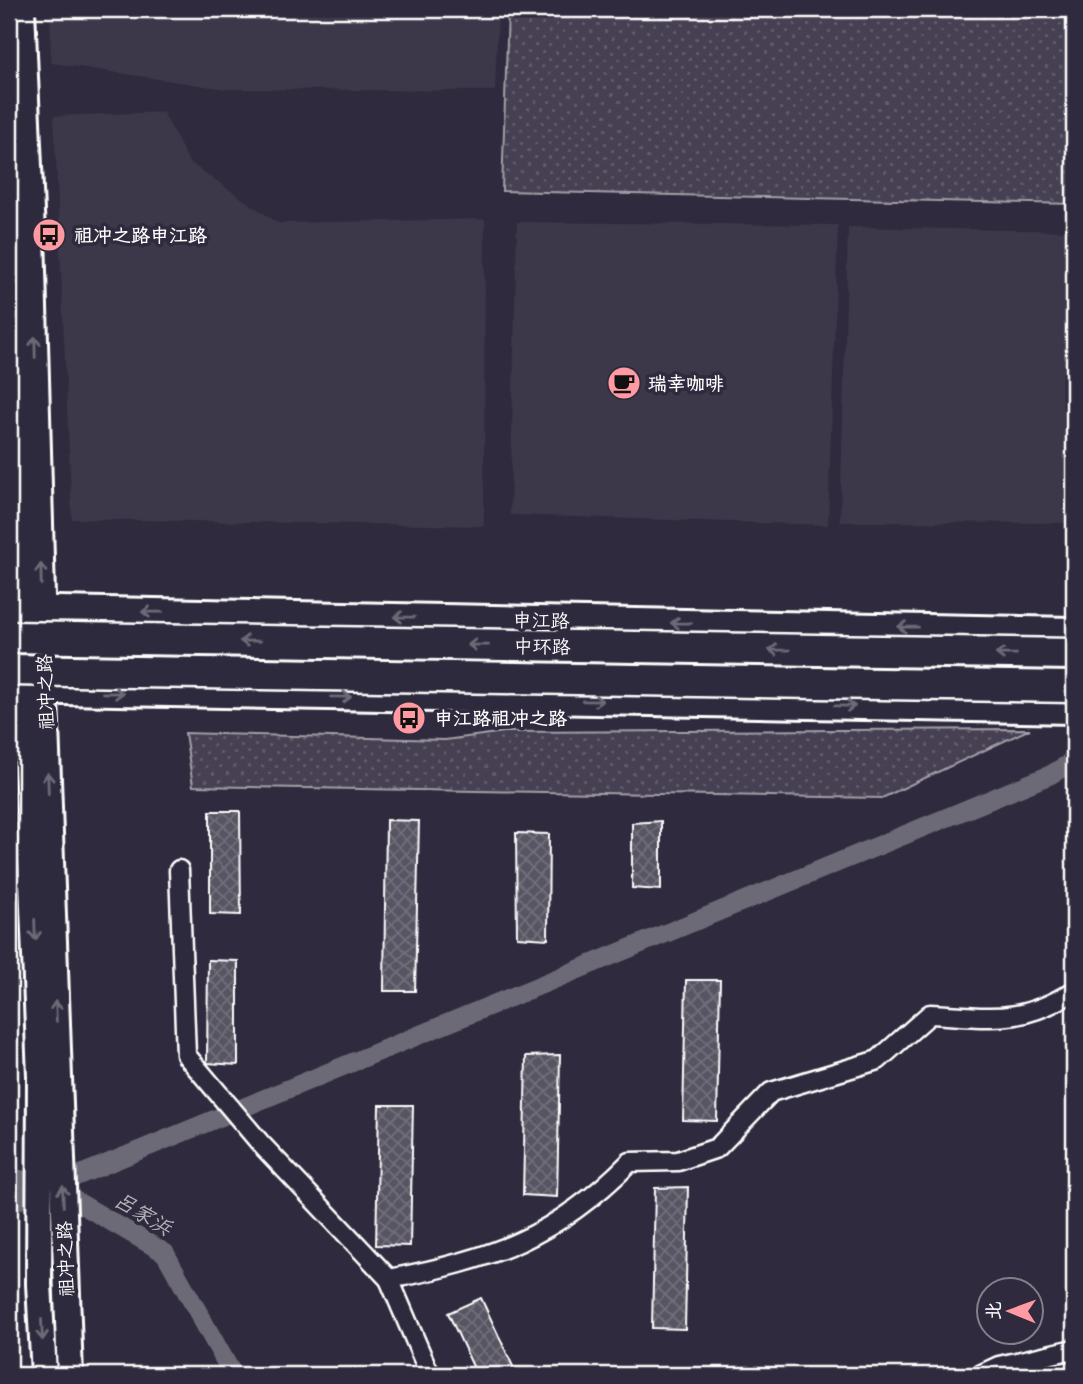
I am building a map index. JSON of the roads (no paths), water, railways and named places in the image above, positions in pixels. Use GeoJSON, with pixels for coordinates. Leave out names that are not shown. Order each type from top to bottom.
{"type":"FeatureCollection","features":[{"type":"Feature","properties":{"kind":"highway","name":"中环路"},"geometry":{"type":"LineString","coordinates":[[9,637],[1074,654]]}},
{"type":"Feature","properties":{"kind":"highway","name":"中环路"},"geometry":{"type":"LineString","coordinates":[[22,685],[1074,687]]}},
{"type":"Feature","properties":{"kind":"main road","name":"祖冲之路"},"geometry":{"type":"LineString","coordinates":[[22,9],[32,234],[22,685],[21,881],[50,1077],[39,1284],[44,1375]]}},
{"type":"Feature","properties":{"kind":"main road","name":"祖冲之路"},"geometry":{"type":"LineString","coordinates":[[9,144],[24,609]]}},
{"type":"Feature","properties":{"kind":"main road","name":"申江路"},"geometry":{"type":"LineString","coordinates":[[24,609],[1074,631]]}},
{"type":"Feature","properties":{"kind":"main road","name":"祖冲之路"},"geometry":{"type":"LineString","coordinates":[[22,685],[70,1375]]}},
{"type":"Feature","properties":{"kind":"main road"},"geometry":{"type":"LineString","coordinates":[[22,685],[1074,710]]}},
{"type":"Feature","properties":{"kind":"street"},"geometry":{"type":"LineString","coordinates":[[179,870],[186,1055],[261,1144],[389,1279],[430,1375]]}},
{"type":"Feature","properties":{"kind":"street"},"geometry":{"type":"LineString","coordinates":[[389,1279],[461,1265],[540,1234],[599,1194],[631,1162],[678,1161],[717,1148],[771,1092],[878,1060],[930,1014],[1002,1018],[1045,1009],[1074,991]]}},
{"type":"Feature","properties":{"kind":"street"},"geometry":{"type":"LineString","coordinates":[[980,1375],[999,1366],[1074,1349]]}},
{"type":"Feature","properties":{"kind":"waterway"},"geometry":{"type":"LineString","coordinates":[[9,1204],[1050,775],[1067,765],[1074,757]]}},
{"type":"Feature","properties":{"kind":"waterway","name":"吕家浜"},"geometry":{"type":"LineString","coordinates":[[9,1177],[52,1187],[165,1253],[233,1375]]}},
{"type":"Feature","properties":{"kind":"place","name":"祖冲之路申江路"},"geometry":{"type":"Point","coordinates":[49,235]}},
{"type":"Feature","properties":{"kind":"place","name":"瑞幸咖啡"},"geometry":{"type":"Point","coordinates":[624,383]}},
{"type":"Feature","properties":{"kind":"place","name":"申江路祖冲之路"},"geometry":{"type":"Point","coordinates":[409,718]}}]}
